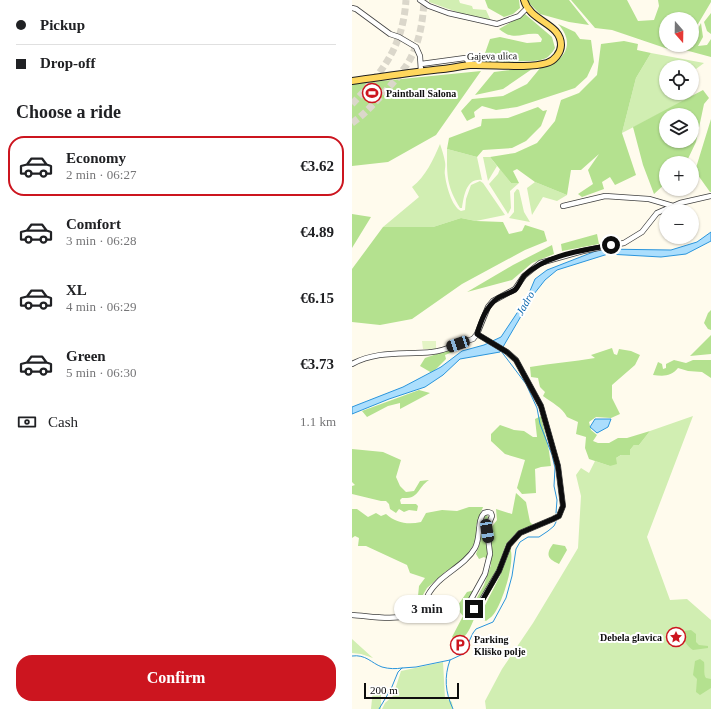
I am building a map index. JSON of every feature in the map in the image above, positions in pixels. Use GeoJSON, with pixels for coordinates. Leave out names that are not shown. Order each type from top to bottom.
{"type":"FeatureCollection","features":[{"type":"Feature","properties":{"kind":"main road"},"geometry":{"type":"LineString","coordinates":[[524,0],[527,8]]}},
{"type":"Feature","properties":{"kind":"main road","name":"Gajeva ulica"},"geometry":{"type":"LineString","coordinates":[[352,81],[469,65],[547,63],[555,58],[561,47],[561,41],[552,27],[531,13],[527,8]]}},
{"type":"Feature","properties":{"kind":"street"},"geometry":{"type":"LineString","coordinates":[[420,0],[429,6],[448,12],[497,24],[519,16],[527,8]]}},
{"type":"Feature","properties":{"kind":"street"},"geometry":{"type":"LineString","coordinates":[[352,8],[356,9],[390,34],[399,37],[416,47],[420,56],[421,71]]}},
{"type":"Feature","properties":{"kind":"street"},"geometry":{"type":"LineString","coordinates":[[421,64],[465,58],[469,65]]}},
{"type":"Feature","properties":{"kind":"street"},"geometry":{"type":"LineString","coordinates":[[563,206],[605,196],[649,199],[665,204]]}},
{"type":"Feature","properties":{"kind":"street"},"geometry":{"type":"LineString","coordinates":[[677,204],[711,196]]}},
{"type":"Feature","properties":{"kind":"street"},"geometry":{"type":"LineString","coordinates":[[352,364],[365,358],[383,354],[433,352],[473,339],[477,334],[488,307],[494,301],[515,289],[524,276],[540,263],[583,250],[624,243],[642,232],[659,212]]}},
{"type":"Feature","properties":{"kind":"street"},"geometry":{"type":"LineString","coordinates":[[352,615],[392,618],[405,616],[417,610],[425,603],[434,586],[464,562],[474,549],[480,534],[482,515],[488,512],[492,516],[487,528],[490,554],[485,574],[469,603],[470,607],[474,609],[478,608],[499,571],[509,545],[520,533],[559,516],[561,512],[563,506],[558,466],[541,406],[516,360],[507,352],[477,334]]}},
{"type":"Feature","properties":{"kind":"green space"},"geometry":{"type":"Polygon","coordinates":[[[429,0],[459,0],[460,3],[472,6],[473,9],[486,10],[491,21],[485,22],[429,2],[429,0]]]}},
{"type":"Feature","properties":{"kind":"green space"},"geometry":{"type":"Polygon","coordinates":[[[485,0],[519,0],[520,8],[513,14],[504,17],[488,8],[485,0]]]}},
{"type":"Feature","properties":{"kind":"green space"},"geometry":{"type":"Polygon","coordinates":[[[528,0],[569,0],[589,25],[569,22],[540,14],[528,2],[528,0]]]}},
{"type":"Feature","properties":{"kind":"green space"},"geometry":{"type":"Polygon","coordinates":[[[571,0],[627,0],[638,21],[654,20],[659,6],[658,0],[711,0],[699,22],[699,12],[659,12],[659,46],[612,30],[595,28],[571,0]]]}},
{"type":"Feature","properties":{"kind":"green space"},"geometry":{"type":"Polygon","coordinates":[[[711,13],[711,34],[707,31],[704,22],[711,13]]]}},
{"type":"Feature","properties":{"kind":"green space"},"geometry":{"type":"Polygon","coordinates":[[[525,14],[552,37],[555,48],[549,56],[541,60],[533,61],[476,62],[484,56],[490,39],[500,37],[527,43],[541,42],[542,39],[538,34],[514,36],[504,33],[499,29],[525,14]]]}},
{"type":"Feature","properties":{"kind":"green space"},"geometry":{"type":"Polygon","coordinates":[[[701,23],[703,37],[699,44],[699,27],[701,23]]]}},
{"type":"Feature","properties":{"kind":"green space"},"geometry":{"type":"Polygon","coordinates":[[[558,24],[575,32],[580,39],[591,40],[594,62],[587,77],[575,88],[517,107],[496,110],[482,106],[474,112],[475,117],[467,121],[461,111],[472,99],[503,96],[527,84],[541,67],[550,66],[562,56],[567,47],[567,42],[562,29],[558,24]]]}},
{"type":"Feature","properties":{"kind":"green space"},"geometry":{"type":"Polygon","coordinates":[[[711,39],[711,57],[692,52],[699,52],[699,46],[707,45],[711,39]]]}},
{"type":"Feature","properties":{"kind":"green space"},"geometry":{"type":"Polygon","coordinates":[[[624,41],[638,44],[637,50],[651,53],[636,78],[622,133],[636,175],[615,185],[610,177],[602,182],[604,189],[582,197],[578,194],[593,184],[588,170],[599,154],[581,170],[571,170],[567,195],[535,182],[517,169],[513,171],[519,183],[511,183],[490,157],[515,153],[537,143],[555,121],[561,100],[579,93],[597,75],[601,44],[624,41]]]}},
{"type":"Feature","properties":{"kind":"green space"},"geometry":{"type":"Polygon","coordinates":[[[651,53],[688,60],[659,60],[659,100],[684,101],[670,108],[659,108],[659,114],[622,133],[636,78],[651,53]]]}},
{"type":"Feature","properties":{"kind":"green space"},"geometry":{"type":"Polygon","coordinates":[[[699,62],[704,63],[699,67],[699,62]]]}},
{"type":"Feature","properties":{"kind":"green space"},"geometry":{"type":"Polygon","coordinates":[[[535,67],[503,89],[475,95],[494,72],[535,67]]]}},
{"type":"Feature","properties":{"kind":"green space"},"geometry":{"type":"Polygon","coordinates":[[[481,71],[436,135],[388,162],[352,166],[352,84],[481,71]]]}},
{"type":"Feature","properties":{"kind":"green space"},"geometry":{"type":"Polygon","coordinates":[[[703,90],[709,98],[704,104],[699,128],[699,108],[669,108],[684,100],[699,100],[699,92],[703,90]]]}},
{"type":"Feature","properties":{"kind":"green space"},"geometry":{"type":"Polygon","coordinates":[[[538,107],[543,111],[547,110],[541,126],[526,141],[512,148],[483,150],[477,157],[447,149],[449,138],[481,126],[482,119],[508,118],[538,107]]]}},
{"type":"Feature","properties":{"kind":"green space"},"geometry":{"type":"Polygon","coordinates":[[[659,113],[659,148],[693,148],[689,156],[659,156],[659,189],[654,194],[643,165],[633,127],[659,113]]]}},
{"type":"Feature","properties":{"kind":"green space"},"geometry":{"type":"Polygon","coordinates":[[[711,119],[711,192],[699,177],[699,158],[711,119]]]}},
{"type":"Feature","properties":{"kind":"green space"},"geometry":{"type":"Polygon","coordinates":[[[440,144],[444,155],[448,190],[458,209],[461,211],[465,210],[466,199],[471,185],[480,181],[483,183],[505,215],[476,221],[461,218],[433,227],[383,227],[419,197],[412,187],[425,173],[440,144]]]}},
{"type":"Feature","properties":{"kind":"green space"},"geometry":{"type":"Polygon","coordinates":[[[447,149],[477,157],[482,180],[477,180],[469,185],[465,193],[462,208],[460,208],[455,200],[448,180],[447,149]]]}},
{"type":"Feature","properties":{"kind":"green space"},"geometry":{"type":"Polygon","coordinates":[[[483,157],[490,157],[497,166],[488,181],[483,157]]]}},
{"type":"Feature","properties":{"kind":"green space"},"geometry":{"type":"Polygon","coordinates":[[[500,169],[511,183],[519,183],[510,191],[511,208],[508,214],[489,184],[498,174],[500,169]]]}},
{"type":"Feature","properties":{"kind":"green space"},"geometry":{"type":"Polygon","coordinates":[[[535,182],[567,195],[557,201],[543,197],[532,215],[527,188],[535,182]]]}},
{"type":"Feature","properties":{"kind":"green space"},"geometry":{"type":"Polygon","coordinates":[[[517,189],[519,190],[524,212],[530,222],[509,218],[514,212],[514,193],[517,189]]]}},
{"type":"Feature","properties":{"kind":"green space"},"geometry":{"type":"Polygon","coordinates":[[[352,214],[371,217],[352,248],[352,214]]]}},
{"type":"Feature","properties":{"kind":"green space"},"geometry":{"type":"Polygon","coordinates":[[[461,218],[476,221],[503,222],[509,234],[522,231],[525,225],[544,231],[547,241],[525,250],[462,284],[412,319],[380,325],[352,322],[352,269],[383,227],[433,227],[461,218]]]}},
{"type":"Feature","properties":{"kind":"green space"},"geometry":{"type":"Polygon","coordinates":[[[597,234],[599,244],[562,251],[561,244],[597,234]]]}},
{"type":"Feature","properties":{"kind":"green space"},"geometry":{"type":"Polygon","coordinates":[[[552,245],[554,254],[532,263],[512,280],[467,292],[513,265],[552,245]]]}},
{"type":"Feature","properties":{"kind":"green space"},"geometry":{"type":"Polygon","coordinates":[[[711,310],[711,330],[708,329],[704,323],[708,313],[711,310]]]}},
{"type":"Feature","properties":{"kind":"green space"},"geometry":{"type":"Polygon","coordinates":[[[711,335],[711,354],[690,356],[711,335]]]}},
{"type":"Feature","properties":{"kind":"green space"},"geometry":{"type":"Polygon","coordinates":[[[422,341],[436,341],[436,349],[423,349],[422,341]]]}},
{"type":"Feature","properties":{"kind":"green space"},"geometry":{"type":"Polygon","coordinates":[[[457,347],[455,351],[445,355],[446,359],[432,373],[420,366],[425,358],[457,347]]]}},
{"type":"Feature","properties":{"kind":"green space"},"geometry":{"type":"Polygon","coordinates":[[[612,348],[614,354],[617,355],[619,349],[631,351],[640,355],[635,365],[612,385],[612,398],[620,414],[611,418],[596,417],[589,422],[591,430],[597,435],[593,441],[598,443],[609,443],[618,438],[627,438],[650,431],[639,445],[634,445],[630,450],[630,455],[621,455],[616,458],[617,464],[610,466],[589,459],[585,448],[586,437],[576,434],[578,422],[567,417],[560,408],[543,396],[545,392],[540,387],[538,378],[531,377],[530,367],[595,358],[591,355],[612,348]]]}},
{"type":"Feature","properties":{"kind":"green space"},"geometry":{"type":"Polygon","coordinates":[[[674,360],[686,363],[693,360],[711,360],[711,378],[702,372],[688,371],[678,368],[673,373],[663,376],[653,375],[658,362],[662,364],[663,369],[666,368],[666,364],[674,360]]]}},
{"type":"Feature","properties":{"kind":"green space"},"geometry":{"type":"Polygon","coordinates":[[[419,390],[430,393],[400,409],[400,403],[388,406],[367,417],[362,411],[419,390]]]}},
{"type":"Feature","properties":{"kind":"green space"},"geometry":{"type":"Polygon","coordinates":[[[541,416],[551,466],[535,469],[536,493],[522,494],[517,488],[525,460],[505,454],[491,441],[491,434],[500,425],[514,430],[524,431],[533,437],[537,437],[535,419],[541,416]]]}},
{"type":"Feature","properties":{"kind":"green space"},"geometry":{"type":"Polygon","coordinates":[[[693,416],[647,537],[670,600],[687,599],[711,620],[711,709],[486,709],[485,701],[502,669],[533,623],[578,548],[581,496],[576,475],[581,468],[589,473],[595,461],[610,466],[616,458],[630,450],[634,445],[639,445],[650,431],[693,416]]]}},
{"type":"Feature","properties":{"kind":"green space"},"geometry":{"type":"Polygon","coordinates":[[[352,449],[383,452],[401,460],[396,477],[400,486],[406,492],[414,491],[420,481],[429,480],[415,495],[408,498],[402,498],[400,500],[401,504],[416,504],[418,506],[417,511],[409,510],[404,512],[399,509],[396,513],[390,509],[389,504],[386,501],[352,494],[352,486],[355,485],[352,482],[352,449]]]}},
{"type":"Feature","properties":{"kind":"green space"},"geometry":{"type":"Polygon","coordinates":[[[516,493],[526,502],[530,522],[533,525],[518,531],[506,544],[497,570],[478,604],[475,601],[484,585],[491,565],[490,529],[497,520],[496,509],[512,514],[516,493]]]}},
{"type":"Feature","properties":{"kind":"green space"},"geometry":{"type":"Polygon","coordinates":[[[469,507],[483,507],[476,526],[478,532],[476,541],[463,560],[445,572],[427,588],[417,605],[403,612],[394,612],[418,596],[419,586],[425,578],[410,573],[407,565],[366,546],[358,546],[359,538],[355,536],[352,538],[352,509],[357,509],[368,517],[376,513],[381,516],[386,514],[398,521],[411,523],[421,522],[426,513],[442,510],[457,511],[469,507]]]}},
{"type":"Feature","properties":{"kind":"green space"},"geometry":{"type":"Polygon","coordinates":[[[487,515],[488,517],[484,529],[488,549],[487,559],[484,557],[479,559],[476,554],[485,516],[487,515]]]}},
{"type":"Feature","properties":{"kind":"green space"},"geometry":{"type":"Polygon","coordinates":[[[553,544],[565,546],[567,550],[559,564],[552,560],[548,554],[553,544]]]}},
{"type":"Feature","properties":{"kind":"green space"},"geometry":{"type":"Polygon","coordinates":[[[510,548],[510,572],[504,593],[497,610],[486,621],[479,617],[500,576],[510,548]]]}},
{"type":"Feature","properties":{"kind":"green space"},"geometry":{"type":"Polygon","coordinates":[[[475,590],[467,604],[472,613],[476,613],[470,628],[461,639],[452,637],[463,616],[458,610],[458,605],[467,592],[475,590]]]}},
{"type":"Feature","properties":{"kind":"green space"},"geometry":{"type":"Polygon","coordinates":[[[691,630],[696,634],[696,642],[699,645],[708,646],[708,648],[693,650],[688,646],[685,640],[684,631],[691,630]]]}},
{"type":"Feature","properties":{"kind":"green space"},"geometry":{"type":"Polygon","coordinates":[[[352,639],[373,658],[352,653],[352,639]]]}},
{"type":"Feature","properties":{"kind":"green space"},"geometry":{"type":"Polygon","coordinates":[[[700,659],[704,662],[704,672],[706,678],[711,679],[711,688],[700,695],[696,692],[697,679],[693,675],[695,661],[700,659]]]}},
{"type":"Feature","properties":{"kind":"green space"},"geometry":{"type":"Polygon","coordinates":[[[443,662],[445,698],[452,702],[453,709],[382,709],[385,703],[393,696],[401,671],[443,662]]]}},
{"type":"Feature","properties":{"kind":"green space"},"geometry":{"type":"Polygon","coordinates":[[[373,689],[381,692],[381,709],[371,709],[373,689]]]}},
{"type":"Feature","properties":{"kind":"water","name":"Jadro"},"geometry":{"type":"Polygon","coordinates":[[[711,232],[711,241],[686,254],[661,257],[608,254],[557,270],[545,280],[534,294],[500,352],[460,359],[443,375],[425,387],[389,399],[352,414],[352,407],[403,387],[441,367],[462,351],[484,345],[501,337],[527,298],[535,279],[547,270],[601,249],[671,250],[690,244],[699,244],[699,241],[711,232]]]}},
{"type":"Feature","properties":{"kind":"water"},"geometry":{"type":"Polygon","coordinates":[[[595,419],[611,419],[608,427],[597,433],[590,427],[595,419]]]}},
{"type":"Feature","properties":{"kind":"waterway"},"geometry":{"type":"LineString","coordinates":[[501,351],[526,384],[537,408],[540,424],[552,455],[555,468],[554,486],[557,500],[556,513]]}},
{"type":"Feature","properties":{"kind":"waterway"},"geometry":{"type":"LineString","coordinates":[[379,709],[391,689],[398,672],[402,668],[416,667],[450,660],[463,654],[476,629],[493,622],[506,598],[512,576],[516,549],[520,542],[528,537],[539,537],[554,526],[556,522]]}},
{"type":"Feature","properties":{"kind":"waterway"},"geometry":{"type":"LineString","coordinates":[[352,656],[361,656],[385,668],[402,668]]}},
{"type":"Feature","properties":{"kind":"waterway"},"geometry":{"type":"LineString","coordinates":[[450,660],[446,684],[448,697],[453,709]]}},
{"type":"Feature","properties":{"kind":"tunnel"},"geometry":{"type":"LineString","coordinates":[[352,104],[373,81],[390,57],[401,31],[406,0]]}},
{"type":"Feature","properties":{"kind":"tunnel"},"geometry":{"type":"LineString","coordinates":[[352,123],[383,94],[408,63],[419,37],[424,0]]}},
{"type":"Feature","properties":{"kind":"place","name":"Paintball Salona"},"geometry":{"type":"Point","coordinates":[372,93]}},
{"type":"Feature","properties":{"kind":"place","name":"Debela glavica"},"geometry":{"type":"Point","coordinates":[676,637]}},
{"type":"Feature","properties":{"kind":"place","name":"Parking Kliško polje"},"geometry":{"type":"Point","coordinates":[460,645]}},
{"type":"Feature","properties":{"kind":"route"},"geometry":{"type":"LineString","coordinates":[[474,609],[478,608],[490,588],[499,571],[509,545],[520,533],[559,516],[563,506],[558,466],[541,406],[516,360],[507,352],[477,334],[481,322],[488,307],[494,301],[515,289],[524,276],[540,263],[583,250],[611,245]]}}]}
